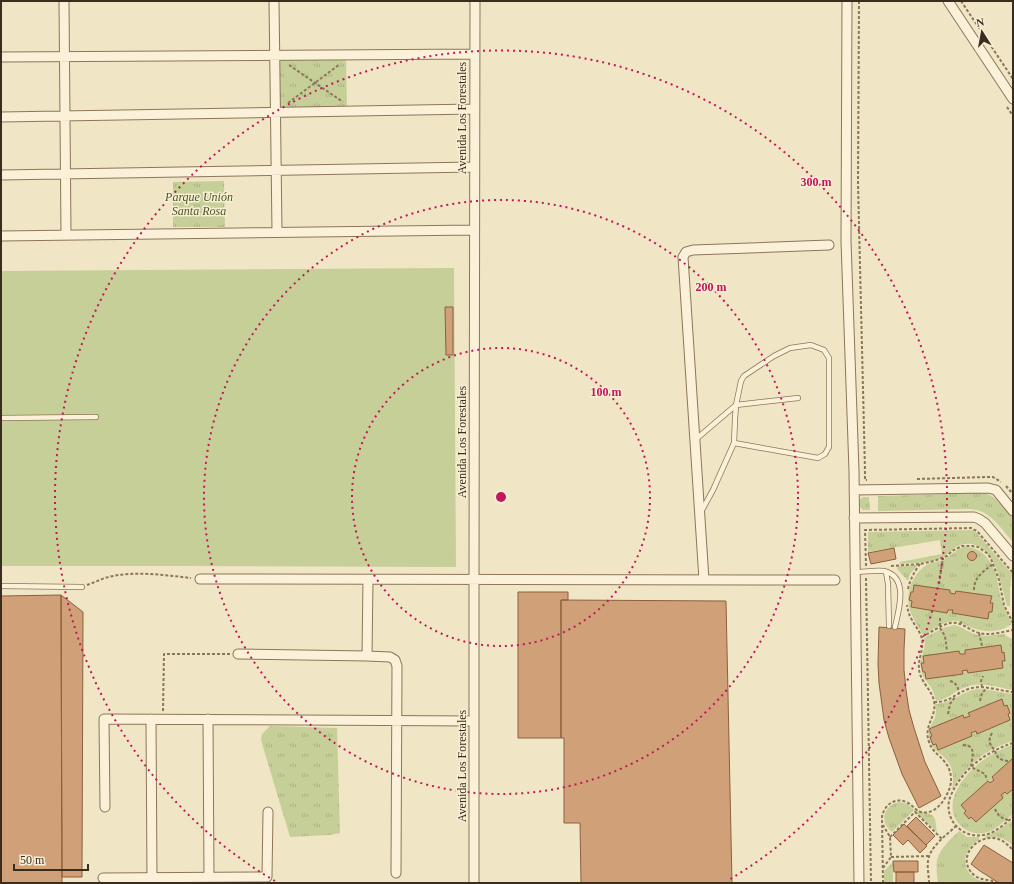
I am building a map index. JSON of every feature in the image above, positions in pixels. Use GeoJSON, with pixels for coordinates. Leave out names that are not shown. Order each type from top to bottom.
{"type":"FeatureCollection","features":[{"type":"Feature","properties":{"kind":"street"},"geometry":{"type":"LineString","coordinates":[[64,1],[66,235]]}},
{"type":"Feature","properties":{"kind":"street"},"geometry":{"type":"LineString","coordinates":[[274,1],[277,232]]}},
{"type":"Feature","properties":{"kind":"street","name":"Avenida Los Forestales"},"geometry":{"type":"LineString","coordinates":[[474,883],[475,1]]}},
{"type":"Feature","properties":{"kind":"street"},"geometry":{"type":"LineString","coordinates":[[847,1],[846,241],[854,490],[859,883]]}},
{"type":"Feature","properties":{"kind":"street"},"geometry":{"type":"LineString","coordinates":[[948,1],[1013,99]]}},
{"type":"Feature","properties":{"kind":"street"},"geometry":{"type":"LineString","coordinates":[[1,57],[475,54]]}},
{"type":"Feature","properties":{"kind":"street"},"geometry":{"type":"LineString","coordinates":[[1,117],[474,109]]}},
{"type":"Feature","properties":{"kind":"street"},"geometry":{"type":"LineString","coordinates":[[1,175],[474,167]]}},
{"type":"Feature","properties":{"kind":"street"},"geometry":{"type":"LineString","coordinates":[[1,236],[474,230]]}},
{"type":"Feature","properties":{"kind":"street"},"geometry":{"type":"LineString","coordinates":[[704,580],[683,257],[686,252],[692,250],[829,245]]}},
{"type":"Feature","properties":{"kind":"street"},"geometry":{"type":"LineString","coordinates":[[854,490],[988,488],[996,490],[1013,511]]}},
{"type":"Feature","properties":{"kind":"street"},"geometry":{"type":"LineString","coordinates":[[854,518],[979,519],[985,523],[1013,556]]}},
{"type":"Feature","properties":{"kind":"street"},"geometry":{"type":"LineString","coordinates":[[200,579],[835,580]]}},
{"type":"Feature","properties":{"kind":"street"},"geometry":{"type":"LineString","coordinates":[[367,656],[368,580]]}},
{"type":"Feature","properties":{"kind":"street"},"geometry":{"type":"LineString","coordinates":[[238,654],[367,656],[390,657],[395,660],[397,666],[396,873]]}},
{"type":"Feature","properties":{"kind":"street"},"geometry":{"type":"LineString","coordinates":[[105,807],[104,719],[474,721]]}},
{"type":"Feature","properties":{"kind":"street"},"geometry":{"type":"LineString","coordinates":[[151,719],[152,878]]}},
{"type":"Feature","properties":{"kind":"street"},"geometry":{"type":"LineString","coordinates":[[208,719],[209,878]]}},
{"type":"Feature","properties":{"kind":"street"},"geometry":{"type":"LineString","coordinates":[[103,878],[268,877],[268,812]]}},
{"type":"Feature","properties":{"kind":"lane"},"geometry":{"type":"LineString","coordinates":[[700,513],[713,490],[734,443],[736,405],[741,381],[744,376],[774,356],[790,348],[811,345],[824,350],[829,358],[829,447],[825,454],[818,458],[734,443]]}},
{"type":"Feature","properties":{"kind":"lane"},"geometry":{"type":"LineString","coordinates":[[695,440],[736,405],[798,398]]}},
{"type":"Feature","properties":{"kind":"lane"},"geometry":{"type":"LineString","coordinates":[[1,418],[96,418]]}},
{"type":"Feature","properties":{"kind":"lane"},"geometry":{"type":"LineString","coordinates":[[855,572],[882,571],[892,575],[899,583],[900,605],[895,627]]}},
{"type":"Feature","properties":{"kind":"lane"},"geometry":{"type":"LineString","coordinates":[[886,572],[888,584],[889,626]]}},
{"type":"Feature","properties":{"kind":"lane"},"geometry":{"type":"LineString","coordinates":[[1,586],[82,587]]}},
{"type":"Feature","properties":{"kind":"path"},"geometry":{"type":"LineString","coordinates":[[859,1],[858,183],[865,480],[869,480]]}},
{"type":"Feature","properties":{"kind":"path"},"geometry":{"type":"LineString","coordinates":[[961,1],[1013,79]]}},
{"type":"Feature","properties":{"kind":"path"},"geometry":{"type":"LineString","coordinates":[[275,55],[348,106],[348,111]]}},
{"type":"Feature","properties":{"kind":"path"},"geometry":{"type":"LineString","coordinates":[[276,112],[347,59],[347,55]]}},
{"type":"Feature","properties":{"kind":"path"},"geometry":{"type":"LineString","coordinates":[[911,479],[992,477],[1002,482],[1013,494]]}},
{"type":"Feature","properties":{"kind":"path"},"geometry":{"type":"LineString","coordinates":[[871,883],[866,530],[971,528],[977,531],[1013,573]]}},
{"type":"Feature","properties":{"kind":"path"},"geometry":{"type":"LineString","coordinates":[[886,566],[934,562],[962,546],[978,547],[988,554],[991,559],[999,580],[1004,605],[1013,623]]}},
{"type":"Feature","properties":{"kind":"path"},"geometry":{"type":"LineString","coordinates":[[939,584],[943,558]]}},
{"type":"Feature","properties":{"kind":"path"},"geometry":{"type":"LineString","coordinates":[[907,596],[910,580],[920,564]]}},
{"type":"Feature","properties":{"kind":"path"},"geometry":{"type":"LineString","coordinates":[[974,590],[974,584],[977,578],[993,564]]}},
{"type":"Feature","properties":{"kind":"path"},"geometry":{"type":"LineString","coordinates":[[82,587],[104,578],[143,574],[200,579]]}},
{"type":"Feature","properties":{"kind":"path"},"geometry":{"type":"LineString","coordinates":[[883,883],[882,824],[883,813],[888,805],[896,801],[904,801],[908,802],[916,810],[924,812],[932,811],[942,803],[951,785],[951,778],[945,761],[932,749],[928,739],[927,729],[934,713],[934,702],[932,695],[922,680],[919,670],[918,664],[922,647],[922,637],[908,612],[907,604]]}},
{"type":"Feature","properties":{"kind":"path"},"geometry":{"type":"LineString","coordinates":[[940,618],[940,628],[945,636],[947,651]]}},
{"type":"Feature","properties":{"kind":"path"},"geometry":{"type":"LineString","coordinates":[[960,624],[963,620]]}},
{"type":"Feature","properties":{"kind":"path"},"geometry":{"type":"LineString","coordinates":[[922,637],[950,623],[960,624],[979,633],[988,634],[1013,630]]}},
{"type":"Feature","properties":{"kind":"path"},"geometry":{"type":"LineString","coordinates":[[979,633],[982,646]]}},
{"type":"Feature","properties":{"kind":"path"},"geometry":{"type":"LineString","coordinates":[[163,719],[164,654],[238,654]]}},
{"type":"Feature","properties":{"kind":"path"},"geometry":{"type":"LineString","coordinates":[[982,687],[980,681],[983,676]]}},
{"type":"Feature","properties":{"kind":"path"},"geometry":{"type":"LineString","coordinates":[[950,681],[958,686],[959,694]]}},
{"type":"Feature","properties":{"kind":"path"},"geometry":{"type":"LineString","coordinates":[[934,702],[945,701],[972,688],[982,687],[1013,692]]}},
{"type":"Feature","properties":{"kind":"path"},"geometry":{"type":"LineString","coordinates":[[980,701],[981,696],[987,688]]}},
{"type":"Feature","properties":{"kind":"path"},"geometry":{"type":"LineString","coordinates":[[948,714],[950,704],[955,696]]}},
{"type":"Feature","properties":{"kind":"path"},"geometry":{"type":"LineString","coordinates":[[992,733],[989,743],[995,750],[998,758],[1008,761]]}},
{"type":"Feature","properties":{"kind":"path"},"geometry":{"type":"LineString","coordinates":[[1013,743],[985,755],[971,767],[958,783],[950,796],[949,802],[949,813],[951,819],[963,832],[969,834],[981,836],[988,834],[1013,817]]}},
{"type":"Feature","properties":{"kind":"path"},"geometry":{"type":"LineString","coordinates":[[963,745],[968,745],[972,748],[973,753],[971,767]]}},
{"type":"Feature","properties":{"kind":"path"},"geometry":{"type":"LineString","coordinates":[[971,767],[985,774],[987,776],[987,780]]}},
{"type":"Feature","properties":{"kind":"path"},"geometry":{"type":"LineString","coordinates":[[995,809],[999,816],[1010,820]]}},
{"type":"Feature","properties":{"kind":"path"},"geometry":{"type":"LineString","coordinates":[[890,837],[915,812],[942,839]]}},
{"type":"Feature","properties":{"kind":"path"},"geometry":{"type":"LineString","coordinates":[[882,824],[890,837],[891,857],[883,868]]}},
{"type":"Feature","properties":{"kind":"path"},"geometry":{"type":"LineString","coordinates":[[929,883],[928,861],[930,856],[934,848],[956,826]]}},
{"type":"Feature","properties":{"kind":"path"},"geometry":{"type":"LineString","coordinates":[[981,836],[982,840]]}},
{"type":"Feature","properties":{"kind":"path"},"geometry":{"type":"LineString","coordinates":[[995,882],[981,879],[974,875],[969,869],[967,857],[970,849],[974,844],[982,840],[992,838],[1001,840],[1013,850]]}},
{"type":"Feature","properties":{"kind":"path"},"geometry":{"type":"LineString","coordinates":[[891,857],[930,856]]}},
{"type":"Feature","properties":{"kind":"green space"},"geometry":{"type":"Polygon","coordinates":[[[346,57],[347,107],[279,108],[278,58],[346,57]]]}},
{"type":"Feature","properties":{"kind":"green space","name":"Parque Unión Santa Rosa"},"geometry":{"type":"Polygon","coordinates":[[[224,181],[225,227],[173,227],[173,182],[224,181]]]}},
{"type":"Feature","properties":{"kind":"green space"},"geometry":{"type":"Polygon","coordinates":[[[223,183],[223,225],[202,225],[201,184],[223,183]]]}},
{"type":"Feature","properties":{"kind":"green space"},"geometry":{"type":"Polygon","coordinates":[[[454,268],[456,567],[1,566],[1,271],[454,268]]]}},
{"type":"Feature","properties":{"kind":"green space"},"geometry":{"type":"Polygon","coordinates":[[[984,493],[997,500],[1013,519],[1013,542],[989,516],[977,510],[878,511],[878,496],[984,493]]]}},
{"type":"Feature","properties":{"kind":"green space"},"geometry":{"type":"Polygon","coordinates":[[[863,497],[869,497],[870,510],[863,510],[859,506],[859,503],[863,497]]]}},
{"type":"Feature","properties":{"kind":"green space"},"geometry":{"type":"Polygon","coordinates":[[[974,530],[1012,574],[1010,606],[1007,606],[994,564],[988,554],[981,547],[972,544],[960,545],[940,559],[900,564],[900,562],[942,554],[940,540],[868,552],[868,532],[974,530]]]}},
{"type":"Feature","properties":{"kind":"green space"},"geometry":{"type":"Polygon","coordinates":[[[963,547],[969,547],[980,551],[988,559],[994,569],[1001,599],[1012,624],[1002,629],[986,631],[952,621],[923,635],[911,613],[909,606],[908,600],[910,586],[913,579],[922,568],[928,564],[945,559],[963,547]]]}},
{"type":"Feature","properties":{"kind":"green space"},"geometry":{"type":"Polygon","coordinates":[[[898,566],[917,566],[910,574],[908,581],[897,569],[898,566]]]}},
{"type":"Feature","properties":{"kind":"green space"},"geometry":{"type":"Polygon","coordinates":[[[954,625],[976,635],[988,636],[1004,634],[1013,639],[1013,690],[987,685],[974,685],[968,686],[946,698],[936,701],[932,689],[922,672],[921,661],[925,646],[924,638],[943,628],[954,625]]]}},
{"type":"Feature","properties":{"kind":"green space"},"geometry":{"type":"Polygon","coordinates":[[[977,689],[1013,694],[1013,741],[1003,744],[978,759],[964,773],[952,790],[953,777],[950,764],[933,747],[929,738],[930,729],[935,715],[935,704],[946,702],[966,692],[977,689]]]}},
{"type":"Feature","properties":{"kind":"green space"},"geometry":{"type":"Polygon","coordinates":[[[270,726],[337,728],[340,833],[290,837],[261,740],[262,734],[270,726]]]}},
{"type":"Feature","properties":{"kind":"green space"},"geometry":{"type":"Polygon","coordinates":[[[1013,745],[1013,814],[991,831],[978,833],[968,831],[956,820],[953,812],[953,803],[959,787],[970,772],[989,756],[1013,745]]]}},
{"type":"Feature","properties":{"kind":"green space"},"geometry":{"type":"Polygon","coordinates":[[[899,802],[908,804],[914,810],[892,832],[885,824],[884,819],[886,811],[889,807],[899,802]]]}},
{"type":"Feature","properties":{"kind":"green space"},"geometry":{"type":"Polygon","coordinates":[[[915,809],[934,816],[937,832],[914,811],[915,809]]]}},
{"type":"Feature","properties":{"kind":"green space"},"geometry":{"type":"Polygon","coordinates":[[[1013,820],[1013,846],[1001,838],[986,838],[985,836],[997,831],[1013,820]]]}},
{"type":"Feature","properties":{"kind":"green space"},"geometry":{"type":"Polygon","coordinates":[[[959,831],[967,837],[979,837],[979,840],[970,848],[965,858],[965,864],[970,874],[982,881],[993,883],[938,883],[938,856],[946,844],[959,831]]]}},
{"type":"Feature","properties":{"kind":"green space"},"geometry":{"type":"Polygon","coordinates":[[[953,845],[960,851],[962,856],[960,864],[957,865],[949,853],[949,848],[953,845]]]}},
{"type":"Feature","properties":{"kind":"green space"},"geometry":{"type":"Polygon","coordinates":[[[893,862],[893,883],[884,883],[884,871],[893,862]]]}},
{"type":"Feature","properties":{"kind":"green space"},"geometry":{"type":"Polygon","coordinates":[[[952,871],[961,872],[964,875],[963,878],[954,882],[944,879],[944,874],[952,871]]]}},
{"type":"Feature","properties":{"kind":"building"},"geometry":{"type":"Polygon","coordinates":[[[445,307],[453,307],[453,355],[446,355],[445,307]]]}},
{"type":"Feature","properties":{"kind":"building"},"geometry":{"type":"Polygon","coordinates":[[[894,548],[896,559],[871,564],[868,553],[894,548]]]}},
{"type":"Feature","properties":{"kind":"building"},"geometry":{"type":"Polygon","coordinates":[[[970,552],[974,552],[976,556],[974,560],[970,560],[968,558],[968,554],[970,552]]]}},
{"type":"Feature","properties":{"kind":"building"},"geometry":{"type":"Polygon","coordinates":[[[914,585],[950,590],[950,593],[955,594],[956,591],[992,596],[990,603],[993,603],[992,612],[989,612],[988,619],[952,613],[953,610],[948,610],[947,613],[911,607],[912,601],[909,600],[911,592],[913,592],[914,585]]]}},
{"type":"Feature","properties":{"kind":"building"},"geometry":{"type":"Polygon","coordinates":[[[518,592],[568,592],[568,600],[561,600],[561,738],[518,738],[518,592]]]}},
{"type":"Feature","properties":{"kind":"building"},"geometry":{"type":"Polygon","coordinates":[[[61,595],[62,883],[1,883],[1,596],[61,595]]]}},
{"type":"Feature","properties":{"kind":"building"},"geometry":{"type":"Polygon","coordinates":[[[61,595],[83,612],[82,877],[62,877],[61,595]]]}},
{"type":"Feature","properties":{"kind":"building"},"geometry":{"type":"Polygon","coordinates":[[[561,600],[726,601],[732,883],[581,883],[580,823],[564,823],[564,738],[561,738],[561,600]]]}},
{"type":"Feature","properties":{"kind":"building"},"geometry":{"type":"Polygon","coordinates":[[[879,627],[905,629],[904,670],[909,710],[925,762],[941,796],[919,808],[902,774],[884,720],[879,683],[879,627]]]}},
{"type":"Feature","properties":{"kind":"building"},"geometry":{"type":"Polygon","coordinates":[[[1001,645],[1002,653],[1004,652],[1005,661],[1002,661],[1003,668],[968,673],[967,670],[962,671],[963,674],[926,679],[925,672],[923,672],[921,663],[924,663],[923,656],[959,651],[960,654],[965,654],[965,650],[1001,645]]]}},
{"type":"Feature","properties":{"kind":"building"},"geometry":{"type":"Polygon","coordinates":[[[1002,699],[1004,706],[1007,705],[1010,713],[1008,714],[1010,720],[977,734],[976,731],[971,733],[972,736],[938,750],[936,744],[933,745],[930,737],[932,736],[929,729],[963,715],[964,718],[970,716],[968,713],[1002,699]]]}},
{"type":"Feature","properties":{"kind":"building"},"geometry":{"type":"Polygon","coordinates":[[[1013,758],[1013,789],[1007,794],[1005,792],[1001,795],[1003,798],[976,822],[971,817],[969,819],[964,813],[966,811],[961,805],[988,781],[990,783],[994,780],[992,777],[1013,758]]]}},
{"type":"Feature","properties":{"kind":"building"},"geometry":{"type":"Polygon","coordinates":[[[916,817],[935,836],[926,845],[907,826],[916,817]]]}},
{"type":"Feature","properties":{"kind":"building"},"geometry":{"type":"Polygon","coordinates":[[[904,824],[927,846],[920,853],[908,840],[903,845],[893,835],[904,824]]]}},
{"type":"Feature","properties":{"kind":"building"},"geometry":{"type":"Polygon","coordinates":[[[984,845],[1013,863],[1013,883],[999,883],[971,864],[984,845]]]}},
{"type":"Feature","properties":{"kind":"building"},"geometry":{"type":"Polygon","coordinates":[[[893,861],[918,861],[918,872],[894,872],[893,861]]]}},
{"type":"Feature","properties":{"kind":"building"},"geometry":{"type":"Polygon","coordinates":[[[896,872],[914,872],[914,883],[896,883],[896,872]]]}}]}
